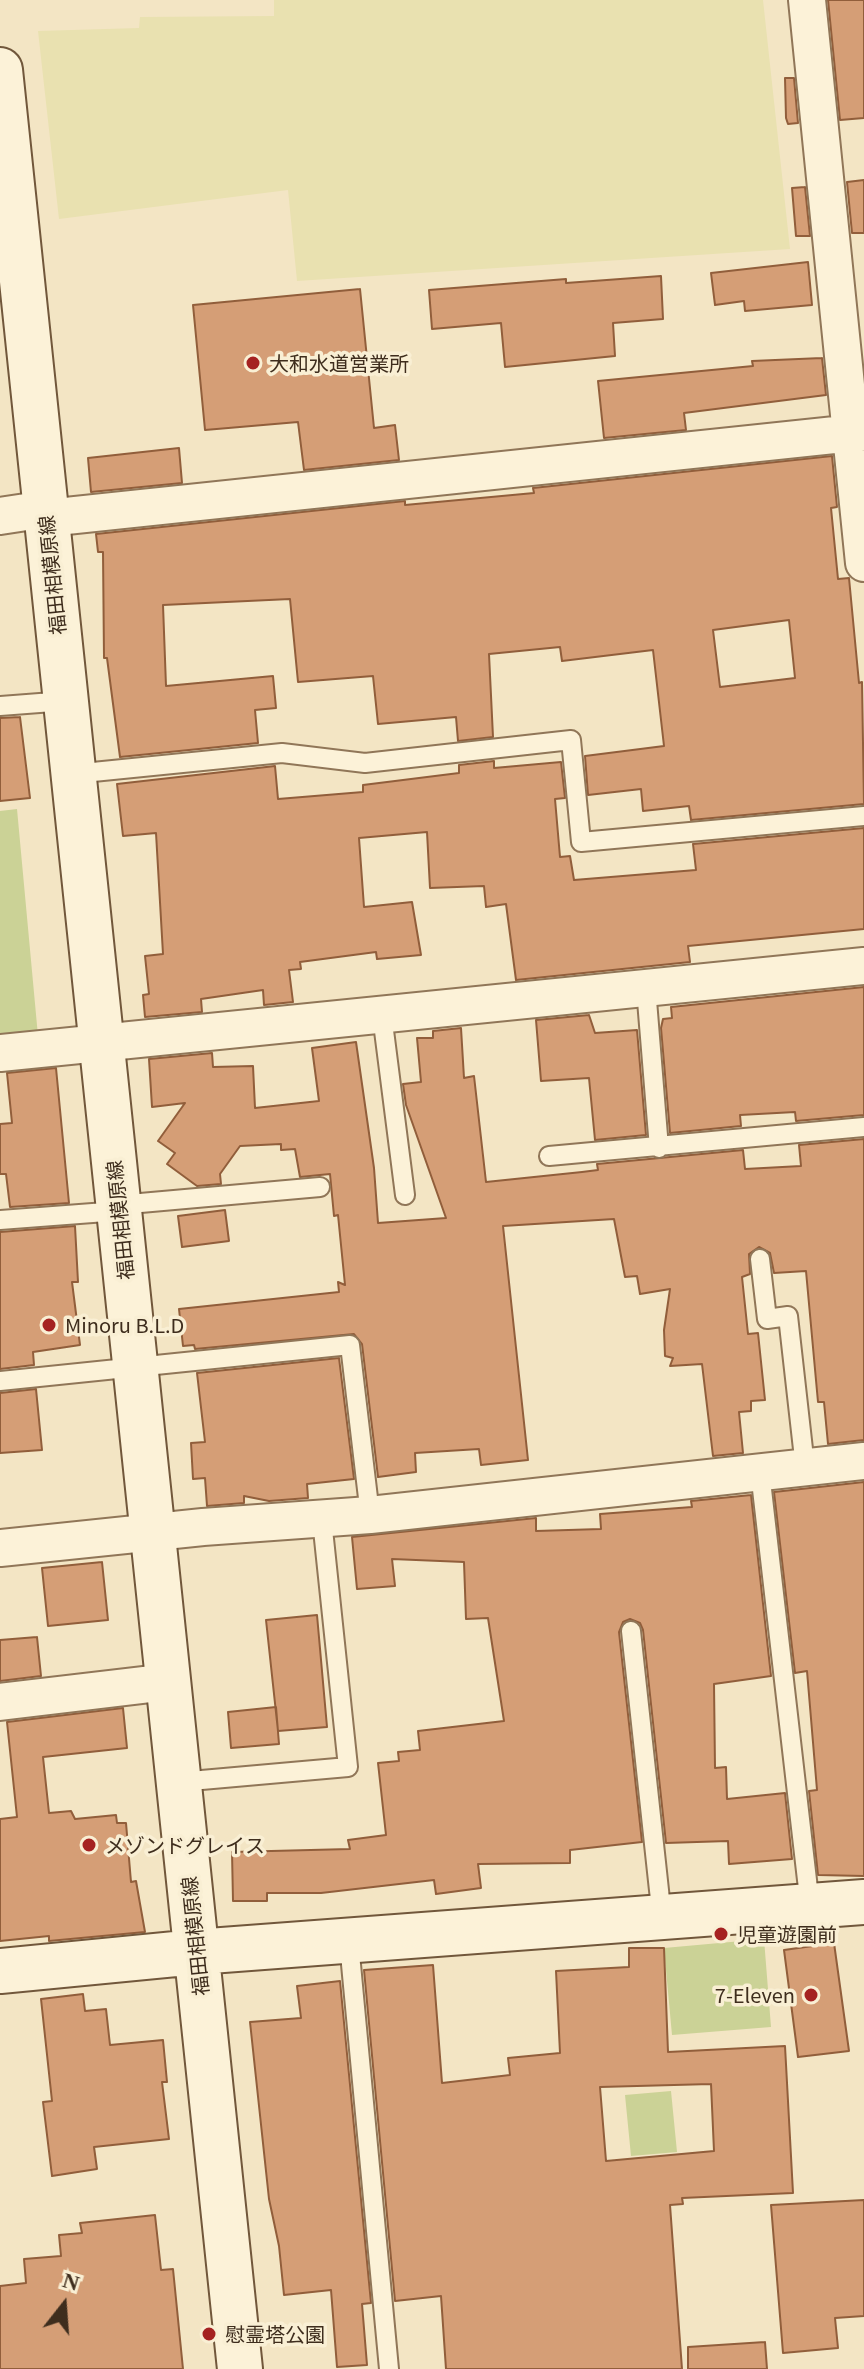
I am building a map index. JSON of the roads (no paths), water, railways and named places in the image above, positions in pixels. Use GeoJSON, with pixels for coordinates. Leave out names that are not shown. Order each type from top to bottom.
{"type":"FeatureCollection","features":[{"type":"Feature","properties":{"kind":"street"},"geometry":{"type":"LineString","coordinates":[[807,0],[857,433],[864,563]]}},
{"type":"Feature","properties":{"kind":"street","name":"福田相模原線"},"geometry":{"type":"LineString","coordinates":[[0,70],[240,2369]]}},
{"type":"Feature","properties":{"kind":"street"},"geometry":{"type":"LineString","coordinates":[[0,516],[46,514],[857,433]]}},
{"type":"Feature","properties":{"kind":"street"},"geometry":{"type":"LineString","coordinates":[[0,1053],[864,966]]}},
{"type":"Feature","properties":{"kind":"street"},"geometry":{"type":"LineString","coordinates":[[0,1548],[152,1532],[322,1520],[864,1461]]}},
{"type":"Feature","properties":{"kind":"street"},"geometry":{"type":"LineString","coordinates":[[0,1702],[168,1682]]}},
{"type":"Feature","properties":{"kind":"street"},"geometry":{"type":"LineString","coordinates":[[0,1971],[196,1952],[349,1943],[864,1902]]}},
{"type":"Feature","properties":{"kind":"lane"},"geometry":{"type":"LineString","coordinates":[[0,706],[66,701]]}},
{"type":"Feature","properties":{"kind":"lane"},"geometry":{"type":"LineString","coordinates":[[73,774],[282,753],[365,763],[571,740],[581,842],[864,816]]}},
{"type":"Feature","properties":{"kind":"lane"},"geometry":{"type":"LineString","coordinates":[[646,988],[659,1148]]}},
{"type":"Feature","properties":{"kind":"lane"},"geometry":{"type":"LineString","coordinates":[[382,1015],[405,1195]]}},
{"type":"Feature","properties":{"kind":"lane"},"geometry":{"type":"LineString","coordinates":[[549,1156],[864,1127]]}},
{"type":"Feature","properties":{"kind":"lane"},"geometry":{"type":"LineString","coordinates":[[0,1220],[320,1187]]}},
{"type":"Feature","properties":{"kind":"lane"},"geometry":{"type":"LineString","coordinates":[[760,1259],[767,1319],[788,1316],[805,1467]]}},
{"type":"Feature","properties":{"kind":"lane"},"geometry":{"type":"LineString","coordinates":[[0,1381],[350,1345],[370,1515]]}},
{"type":"Feature","properties":{"kind":"lane"},"geometry":{"type":"LineString","coordinates":[[760,1472],[810,1906]]}},
{"type":"Feature","properties":{"kind":"lane"},"geometry":{"type":"LineString","coordinates":[[179,1782],[348,1767],[322,1520]]}},
{"type":"Feature","properties":{"kind":"lane"},"geometry":{"type":"LineString","coordinates":[[631,1631],[662,1918]]}},
{"type":"Feature","properties":{"kind":"lane"},"geometry":{"type":"LineString","coordinates":[[349,1943],[389,2369]]}},
{"type":"Feature","properties":{"kind":"place","name":"大和水道営業所"},"geometry":{"type":"Point","coordinates":[253,363]}},
{"type":"Feature","properties":{"kind":"place","name":"Minoru B.L.D"},"geometry":{"type":"Point","coordinates":[49,1325]}},
{"type":"Feature","properties":{"kind":"place","name":"メゾンドグレイス"},"geometry":{"type":"Point","coordinates":[89,1845]}},
{"type":"Feature","properties":{"kind":"place","name":"児童遊園前"},"geometry":{"type":"Point","coordinates":[721,1934]}},
{"type":"Feature","properties":{"kind":"place","name":"7-Eleven"},"geometry":{"type":"Point","coordinates":[811,1995]}},
{"type":"Feature","properties":{"kind":"place","name":"慰霊塔公園"},"geometry":{"type":"Point","coordinates":[209,2334]}}]}
